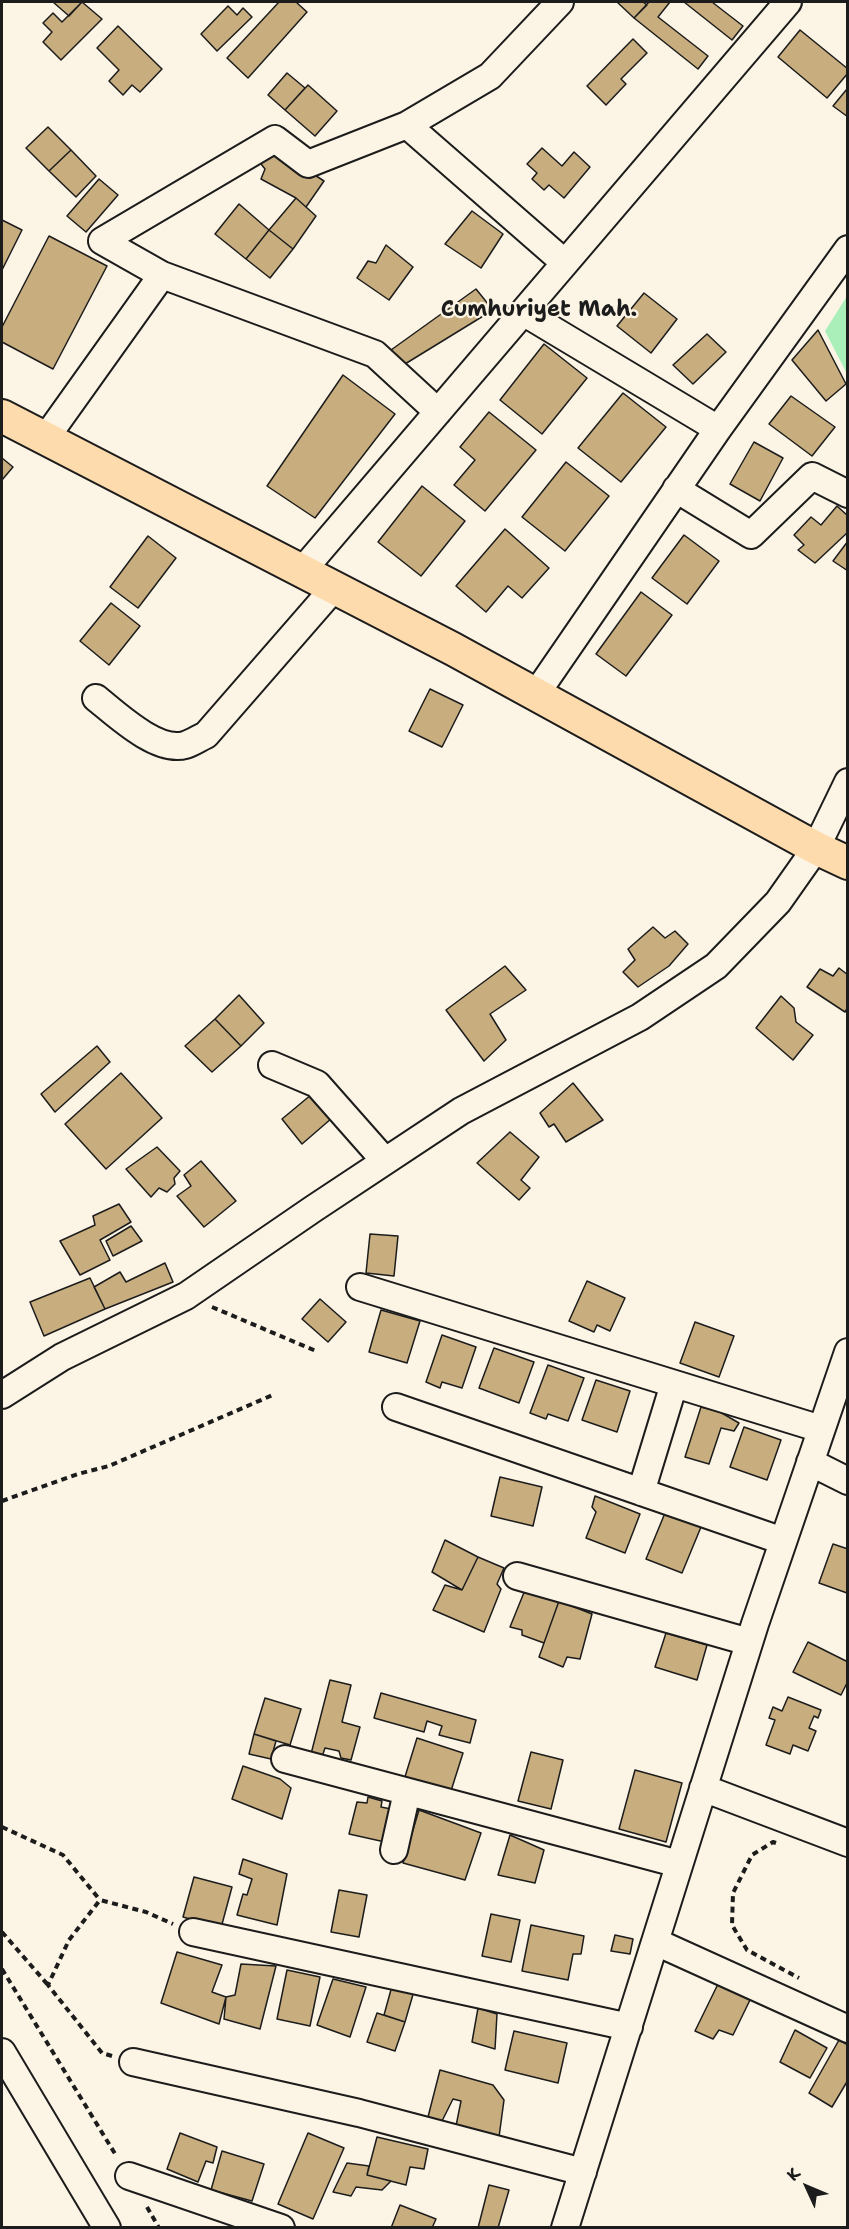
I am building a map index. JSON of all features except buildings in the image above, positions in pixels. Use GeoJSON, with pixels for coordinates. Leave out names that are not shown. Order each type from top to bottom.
{"type":"FeatureCollection","features":[{"type":"Feature","properties":{"kind":"main road"},"geometry":{"type":"LineString","coordinates":[[2,416],[536,694],[816,848],[848,863]]}},
{"type":"Feature","properties":{"kind":"street"},"geometry":{"type":"LineString","coordinates":[[438,412],[375,354],[162,275],[102,241],[275,139],[308,164],[407,125],[490,75],[560,2]]}},
{"type":"Feature","properties":{"kind":"street"},"geometry":{"type":"LineString","coordinates":[[302,571],[788,2]]}},
{"type":"Feature","properties":{"kind":"street"},"geometry":{"type":"LineString","coordinates":[[407,125],[565,263]]}},
{"type":"Feature","properties":{"kind":"street"},"geometry":{"type":"LineString","coordinates":[[536,694],[718,429],[848,249]]}},
{"type":"Feature","properties":{"kind":"street"},"geometry":{"type":"LineString","coordinates":[[45,439],[162,275]]}},
{"type":"Feature","properties":{"kind":"street"},"geometry":{"type":"LineString","coordinates":[[524,312],[718,429]]}},
{"type":"Feature","properties":{"kind":"street"},"geometry":{"type":"LineString","coordinates":[[676,489],[751,535],[812,476],[848,495]]}},
{"type":"Feature","properties":{"kind":"street"},"geometry":{"type":"LineString","coordinates":[[96,698],[134,729],[159,743],[183,746],[206,735],[334,588]]}},
{"type":"Feature","properties":{"kind":"street"},"geometry":{"type":"LineString","coordinates":[[2,1395],[62,1357],[186,1296],[461,1111],[640,1017],[716,966],[778,902],[816,848],[848,782]]}},
{"type":"Feature","properties":{"kind":"street"},"geometry":{"type":"LineString","coordinates":[[272,1065],[317,1084],[385,1161]]}},
{"type":"Feature","properties":{"kind":"street"},"geometry":{"type":"LineString","coordinates":[[360,1287],[821,1429]]}},
{"type":"Feature","properties":{"kind":"street"},"geometry":{"type":"LineString","coordinates":[[566,2228],[749,1642],[848,1352]]}},
{"type":"Feature","properties":{"kind":"street"},"geometry":{"type":"LineString","coordinates":[[641,1492],[674,1384]]}},
{"type":"Feature","properties":{"kind":"street"},"geometry":{"type":"LineString","coordinates":[[396,1407],[783,1541]]}},
{"type":"Feature","properties":{"kind":"street"},"geometry":{"type":"LineString","coordinates":[[810,1462],[848,1481]]}},
{"type":"Feature","properties":{"kind":"street"},"geometry":{"type":"LineString","coordinates":[[517,1576],[749,1642]]}},
{"type":"Feature","properties":{"kind":"street"},"geometry":{"type":"LineString","coordinates":[[285,1759],[679,1864]]}},
{"type":"Feature","properties":{"kind":"street"},"geometry":{"type":"LineString","coordinates":[[703,1788],[848,1843]]}},
{"type":"Feature","properties":{"kind":"street"},"geometry":{"type":"LineString","coordinates":[[394,1850],[407,1792]]}},
{"type":"Feature","properties":{"kind":"street"},"geometry":{"type":"LineString","coordinates":[[193,1932],[629,2027]]}},
{"type":"Feature","properties":{"kind":"street"},"geometry":{"type":"LineString","coordinates":[[656,1942],[848,2029]]}},
{"type":"Feature","properties":{"kind":"street"},"geometry":{"type":"LineString","coordinates":[[2,2052],[107,2228]]}},
{"type":"Feature","properties":{"kind":"street"},"geometry":{"type":"LineString","coordinates":[[133,2062],[359,2113],[583,2172]]}},
{"type":"Feature","properties":{"kind":"street"},"geometry":{"type":"LineString","coordinates":[[129,2176],[281,2228]]}},
{"type":"Feature","properties":{"kind":"path"},"geometry":{"type":"LineString","coordinates":[[186,1296],[316,1351]]}},
{"type":"Feature","properties":{"kind":"path"},"geometry":{"type":"LineString","coordinates":[[2,1501],[78,1474],[109,1466],[275,1394]]}},
{"type":"Feature","properties":{"kind":"path"},"geometry":{"type":"LineString","coordinates":[[2,1827],[63,1855],[100,1900],[146,1912],[193,1932]]}},
{"type":"Feature","properties":{"kind":"path"},"geometry":{"type":"LineString","coordinates":[[784,1845],[773,1842],[752,1855],[733,1893],[732,1925],[747,1950],[800,1978]]}},
{"type":"Feature","properties":{"kind":"path"},"geometry":{"type":"LineString","coordinates":[[48,1985],[69,1940],[100,1900]]}},
{"type":"Feature","properties":{"kind":"path"},"geometry":{"type":"LineString","coordinates":[[2,1932],[48,1985],[102,2054],[133,2062]]}},
{"type":"Feature","properties":{"kind":"path"},"geometry":{"type":"LineString","coordinates":[[2,1969],[159,2228]]}},
{"type":"Feature","properties":{"kind":"green space"},"geometry":{"type":"Polygon","coordinates":[[[848,296],[847,374],[825,331],[848,296]]]}},
{"type":"Feature","properties":{"kind":"district","name":"Cumhuriyet Mah."},"geometry":{"type":"Point","coordinates":[539,310]}}]}
